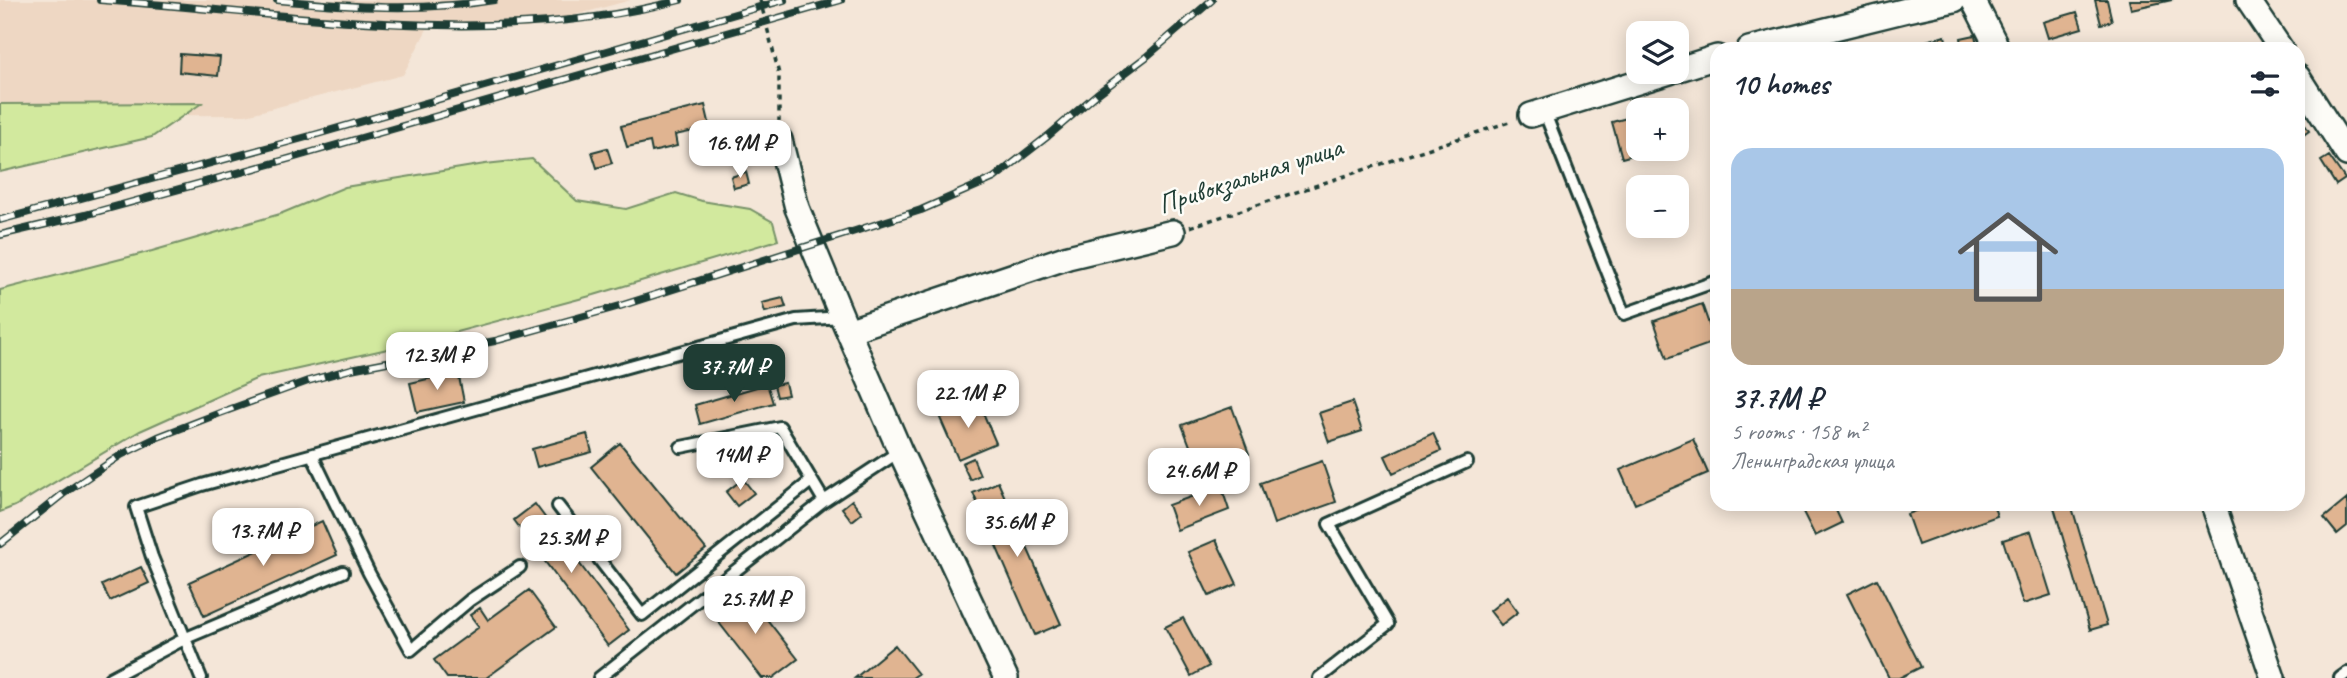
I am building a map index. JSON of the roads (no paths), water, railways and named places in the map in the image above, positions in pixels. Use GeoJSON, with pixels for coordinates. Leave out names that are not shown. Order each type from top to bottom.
{"type":"FeatureCollection","features":[{"type":"Feature","properties":{"kind":"street"},"geometry":{"type":"LineString","coordinates":[[1777,42],[1954,0]]}},
{"type":"Feature","properties":{"kind":"street"},"geometry":{"type":"LineString","coordinates":[[1973,0],[1994,42]]}},
{"type":"Feature","properties":{"kind":"street"},"geometry":{"type":"LineString","coordinates":[[2248,0],[2276,42]]}},
{"type":"Feature","properties":{"kind":"street"},"geometry":{"type":"LineString","coordinates":[[1689,66],[1710,59]]}},
{"type":"Feature","properties":{"kind":"street"},"geometry":{"type":"LineString","coordinates":[[1537,113],[1631,84]]}},
{"type":"Feature","properties":{"kind":"street"},"geometry":{"type":"LineString","coordinates":[[2305,88],[2347,154]]}},
{"type":"Feature","properties":{"kind":"street"},"geometry":{"type":"LineString","coordinates":[[780,140],[797,208],[845,324],[900,451],[1006,678]]}},
{"type":"Feature","properties":{"kind":"street","name":"Привокзальная улица"},"geometry":{"type":"LineString","coordinates":[[845,324],[1068,257],[1173,232]]}},
{"type":"Feature","properties":{"kind":"street"},"geometry":{"type":"LineString","coordinates":[[2215,511],[2273,678]]}},
{"type":"Feature","properties":{"kind":"lane"},"geometry":{"type":"LineString","coordinates":[[1537,113],[1624,314],[1710,283]]}},
{"type":"Feature","properties":{"kind":"lane"},"geometry":{"type":"LineString","coordinates":[[201,678],[152,557],[136,507],[202,485],[796,320],[845,324]]}},
{"type":"Feature","properties":{"kind":"lane"},"geometry":{"type":"LineString","coordinates":[[681,447],[780,427],[824,501]]}},
{"type":"Feature","properties":{"kind":"lane"},"geometry":{"type":"LineString","coordinates":[[599,678],[824,501],[900,451]]}},
{"type":"Feature","properties":{"kind":"lane"},"geometry":{"type":"LineString","coordinates":[[312,455],[369,573],[411,650],[470,600],[520,567]]}},
{"type":"Feature","properties":{"kind":"lane"},"geometry":{"type":"LineString","coordinates":[[1319,678],[1388,624],[1329,524],[1467,462]]}},
{"type":"Feature","properties":{"kind":"lane"},"geometry":{"type":"LineString","coordinates":[[558,506],[642,615],[811,481]]}},
{"type":"Feature","properties":{"kind":"lane"},"geometry":{"type":"LineString","coordinates":[[110,678],[186,638],[343,572]]}},
{"type":"Feature","properties":{"kind":"lane"},"geometry":{"type":"LineString","coordinates":[[2340,678],[2347,673]]}},
{"type":"Feature","properties":{"kind":"railway"},"geometry":{"type":"LineString","coordinates":[[100,0],[318,19],[464,25],[537,23],[609,15],[680,0]]}},
{"type":"Feature","properties":{"kind":"railway"},"geometry":{"type":"LineString","coordinates":[[277,0],[386,7],[440,6],[494,0]]}},
{"type":"Feature","properties":{"kind":"railway"},"geometry":{"type":"LineString","coordinates":[[0,220],[314,135],[784,0]]}},
{"type":"Feature","properties":{"kind":"railway"},"geometry":{"type":"LineString","coordinates":[[0,235],[85,215],[274,163],[841,0]]}},
{"type":"Feature","properties":{"kind":"railway"},"geometry":{"type":"LineString","coordinates":[[0,544],[63,494],[121,455],[158,437],[220,413],[308,381],[351,369],[495,341],[620,306],[921,210],[994,178],[1146,57],[1212,0]]}}]}
